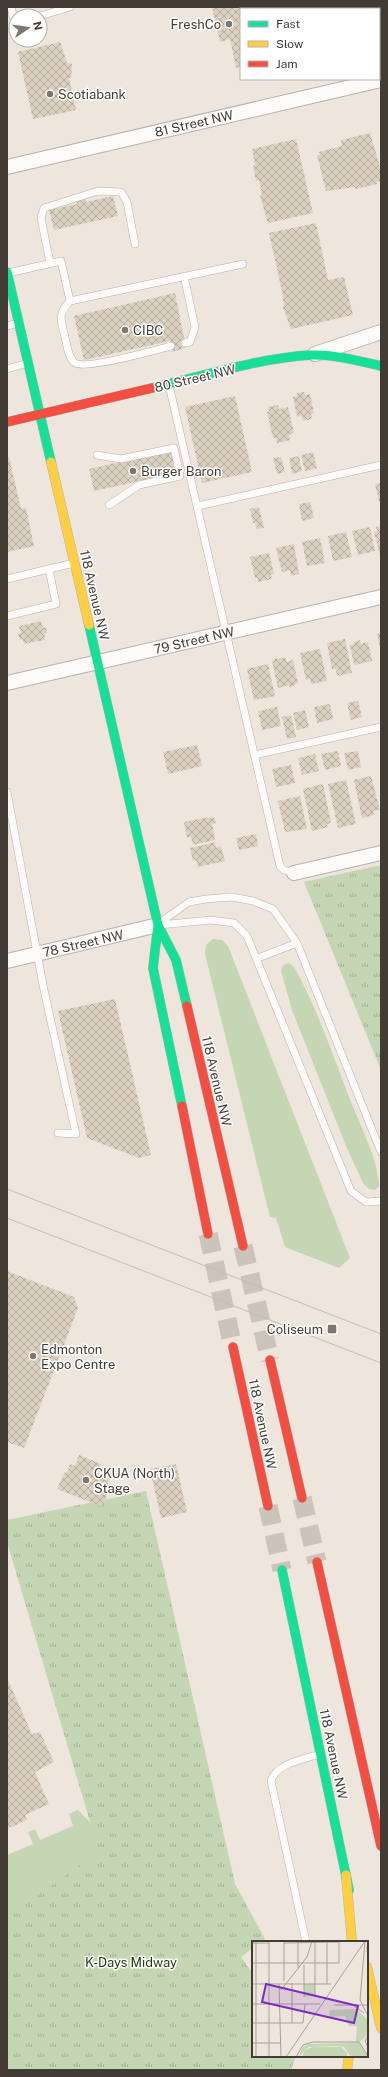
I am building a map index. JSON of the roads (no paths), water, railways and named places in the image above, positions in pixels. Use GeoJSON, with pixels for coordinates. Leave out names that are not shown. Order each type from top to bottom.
{"type":"FeatureCollection","features":[{"type":"Feature","properties":{"kind":"main road","name":"118 Avenue NW"},"geometry":{"type":"LineString","coordinates":[[7,272],[158,924],[176,960],[243,1246]]}},
{"type":"Feature","properties":{"kind":"main road"},"geometry":{"type":"LineString","coordinates":[[312,355],[355,360],[381,366]]}},
{"type":"Feature","properties":{"kind":"main road","name":"80 Street NW"},"geometry":{"type":"LineString","coordinates":[[7,422],[263,362],[312,355]]}},
{"type":"Feature","properties":{"kind":"main road","name":"118 Avenue NW"},"geometry":{"type":"LineString","coordinates":[[158,924],[153,968],[208,1234]]}},
{"type":"Feature","properties":{"kind":"main road","name":"118 Avenue NW"},"geometry":{"type":"LineString","coordinates":[[233,1347],[268,1506]]}},
{"type":"Feature","properties":{"kind":"main road","name":"118 Avenue NW"},"geometry":{"type":"LineString","coordinates":[[270,1360],[302,1498]]}},
{"type":"Feature","properties":{"kind":"main road","name":"118 Avenue NW"},"geometry":{"type":"LineString","coordinates":[[317,1562],[381,1846]]}},
{"type":"Feature","properties":{"kind":"main road","name":"118 Avenue NW"},"geometry":{"type":"LineString","coordinates":[[282,1570],[361,1941]]}},
{"type":"Feature","properties":{"kind":"main road"},"geometry":{"type":"LineString","coordinates":[[346,1875],[352,1941]]}},
{"type":"Feature","properties":{"kind":"main road"},"geometry":{"type":"LineString","coordinates":[[368,1972],[381,2028]]}},
{"type":"Feature","properties":{"kind":"main road"},"geometry":{"type":"LineString","coordinates":[[347,2070],[349,2057]]}},
{"type":"Feature","properties":{"kind":"street","name":"81 Street NW"},"geometry":{"type":"LineString","coordinates":[[7,167],[381,80]]}},
{"type":"Feature","properties":{"kind":"street","name":"80 Street NW"},"geometry":{"type":"LineString","coordinates":[[312,355],[381,332]]}},
{"type":"Feature","properties":{"kind":"street","name":"79 Street NW"},"geometry":{"type":"LineString","coordinates":[[7,683],[381,597]]}},
{"type":"Feature","properties":{"kind":"street"},"geometry":{"type":"LineString","coordinates":[[294,873],[381,853]]}},
{"type":"Feature","properties":{"kind":"street","name":"78 Street NW"},"geometry":{"type":"LineString","coordinates":[[7,961],[158,924]]}},
{"type":"Feature","properties":{"kind":"lane"},"geometry":{"type":"LineString","coordinates":[[48,14],[70,7]]}},
{"type":"Feature","properties":{"kind":"lane"},"geometry":{"type":"LineString","coordinates":[[50,263],[41,218],[44,208],[98,191],[121,192],[127,202],[135,244]]}},
{"type":"Feature","properties":{"kind":"lane"},"geometry":{"type":"LineString","coordinates":[[7,272],[61,261],[70,301]]}},
{"type":"Feature","properties":{"kind":"lane"},"geometry":{"type":"LineString","coordinates":[[171,346],[112,360],[82,365],[75,362],[69,352],[61,321],[62,310],[70,301],[243,264]]}},
{"type":"Feature","properties":{"kind":"lane"},"geometry":{"type":"LineString","coordinates":[[184,276],[195,327],[190,342],[185,343]]}},
{"type":"Feature","properties":{"kind":"lane"},"geometry":{"type":"LineString","coordinates":[[7,326],[19,323]]}},
{"type":"Feature","properties":{"kind":"lane"},"geometry":{"type":"LineString","coordinates":[[7,369],[28,363]]}},
{"type":"Feature","properties":{"kind":"lane"},"geometry":{"type":"LineString","coordinates":[[169,384],[280,866],[284,870],[294,873]]}},
{"type":"Feature","properties":{"kind":"lane"},"geometry":{"type":"LineString","coordinates":[[97,455],[121,459],[174,448],[180,476],[139,485],[109,505]]}},
{"type":"Feature","properties":{"kind":"lane"},"geometry":{"type":"LineString","coordinates":[[198,506],[381,465]]}},
{"type":"Feature","properties":{"kind":"lane"},"geometry":{"type":"LineString","coordinates":[[7,579],[74,563]]}},
{"type":"Feature","properties":{"kind":"lane"},"geometry":{"type":"LineString","coordinates":[[7,616],[56,604],[49,569]]}},
{"type":"Feature","properties":{"kind":"lane"},"geometry":{"type":"LineString","coordinates":[[254,755],[381,727]]}},
{"type":"Feature","properties":{"kind":"lane"},"geometry":{"type":"LineString","coordinates":[[7,792],[37,954],[76,1134],[58,1133]]}},
{"type":"Feature","properties":{"kind":"lane"},"geometry":{"type":"LineString","coordinates":[[158,924],[189,902],[232,897],[253,901],[272,909],[297,943],[381,1152]]}},
{"type":"Feature","properties":{"kind":"lane"},"geometry":{"type":"LineString","coordinates":[[158,924],[211,920],[234,923],[247,936],[258,958],[351,1191],[366,1202],[381,1202]]}},
{"type":"Feature","properties":{"kind":"lane"},"geometry":{"type":"LineString","coordinates":[[258,958],[297,943]]}},
{"type":"Feature","properties":{"kind":"lane"},"geometry":{"type":"LineString","coordinates":[[306,1941],[271,1781],[273,1774],[283,1767],[321,1754]]}},
{"type":"Feature","properties":{"kind":"tunnel"},"geometry":{"type":"LineString","coordinates":[[208,1234],[233,1347]]}},
{"type":"Feature","properties":{"kind":"tunnel"},"geometry":{"type":"LineString","coordinates":[[243,1246],[270,1360]]}},
{"type":"Feature","properties":{"kind":"tunnel"},"geometry":{"type":"LineString","coordinates":[[302,1498],[317,1562]]}},
{"type":"Feature","properties":{"kind":"tunnel"},"geometry":{"type":"LineString","coordinates":[[268,1506],[282,1570]]}},
{"type":"Feature","properties":{"kind":"tram line"},"geometry":{"type":"LineString","coordinates":[[7,1189],[381,1334]]}},
{"type":"Feature","properties":{"kind":"tram line"},"geometry":{"type":"LineString","coordinates":[[7,1218],[381,1363]]}},
{"type":"Feature","properties":{"kind":"place","name":"FreshCo"},"geometry":{"type":"Point","coordinates":[229,24]}},
{"type":"Feature","properties":{"kind":"place","name":"Scotiabank"},"geometry":{"type":"Point","coordinates":[50,94]}},
{"type":"Feature","properties":{"kind":"place","name":"CIBC"},"geometry":{"type":"Point","coordinates":[125,330]}},
{"type":"Feature","properties":{"kind":"place","name":"Burger Baron"},"geometry":{"type":"Point","coordinates":[133,471]}},
{"type":"Feature","properties":{"kind":"place","name":"Coliseum"},"geometry":{"type":"Point","coordinates":[332,1329]}},
{"type":"Feature","properties":{"kind":"place","name":"Edmonton Expo Centre"},"geometry":{"type":"Point","coordinates":[33,1356]}},
{"type":"Feature","properties":{"kind":"place","name":"CKUA (North) Stage"},"geometry":{"type":"Point","coordinates":[86,1480]}},
{"type":"Feature","properties":{"kind":"park label","name":"K-Days Midway"},"geometry":{"type":"Point","coordinates":[131,1962]}}]}
